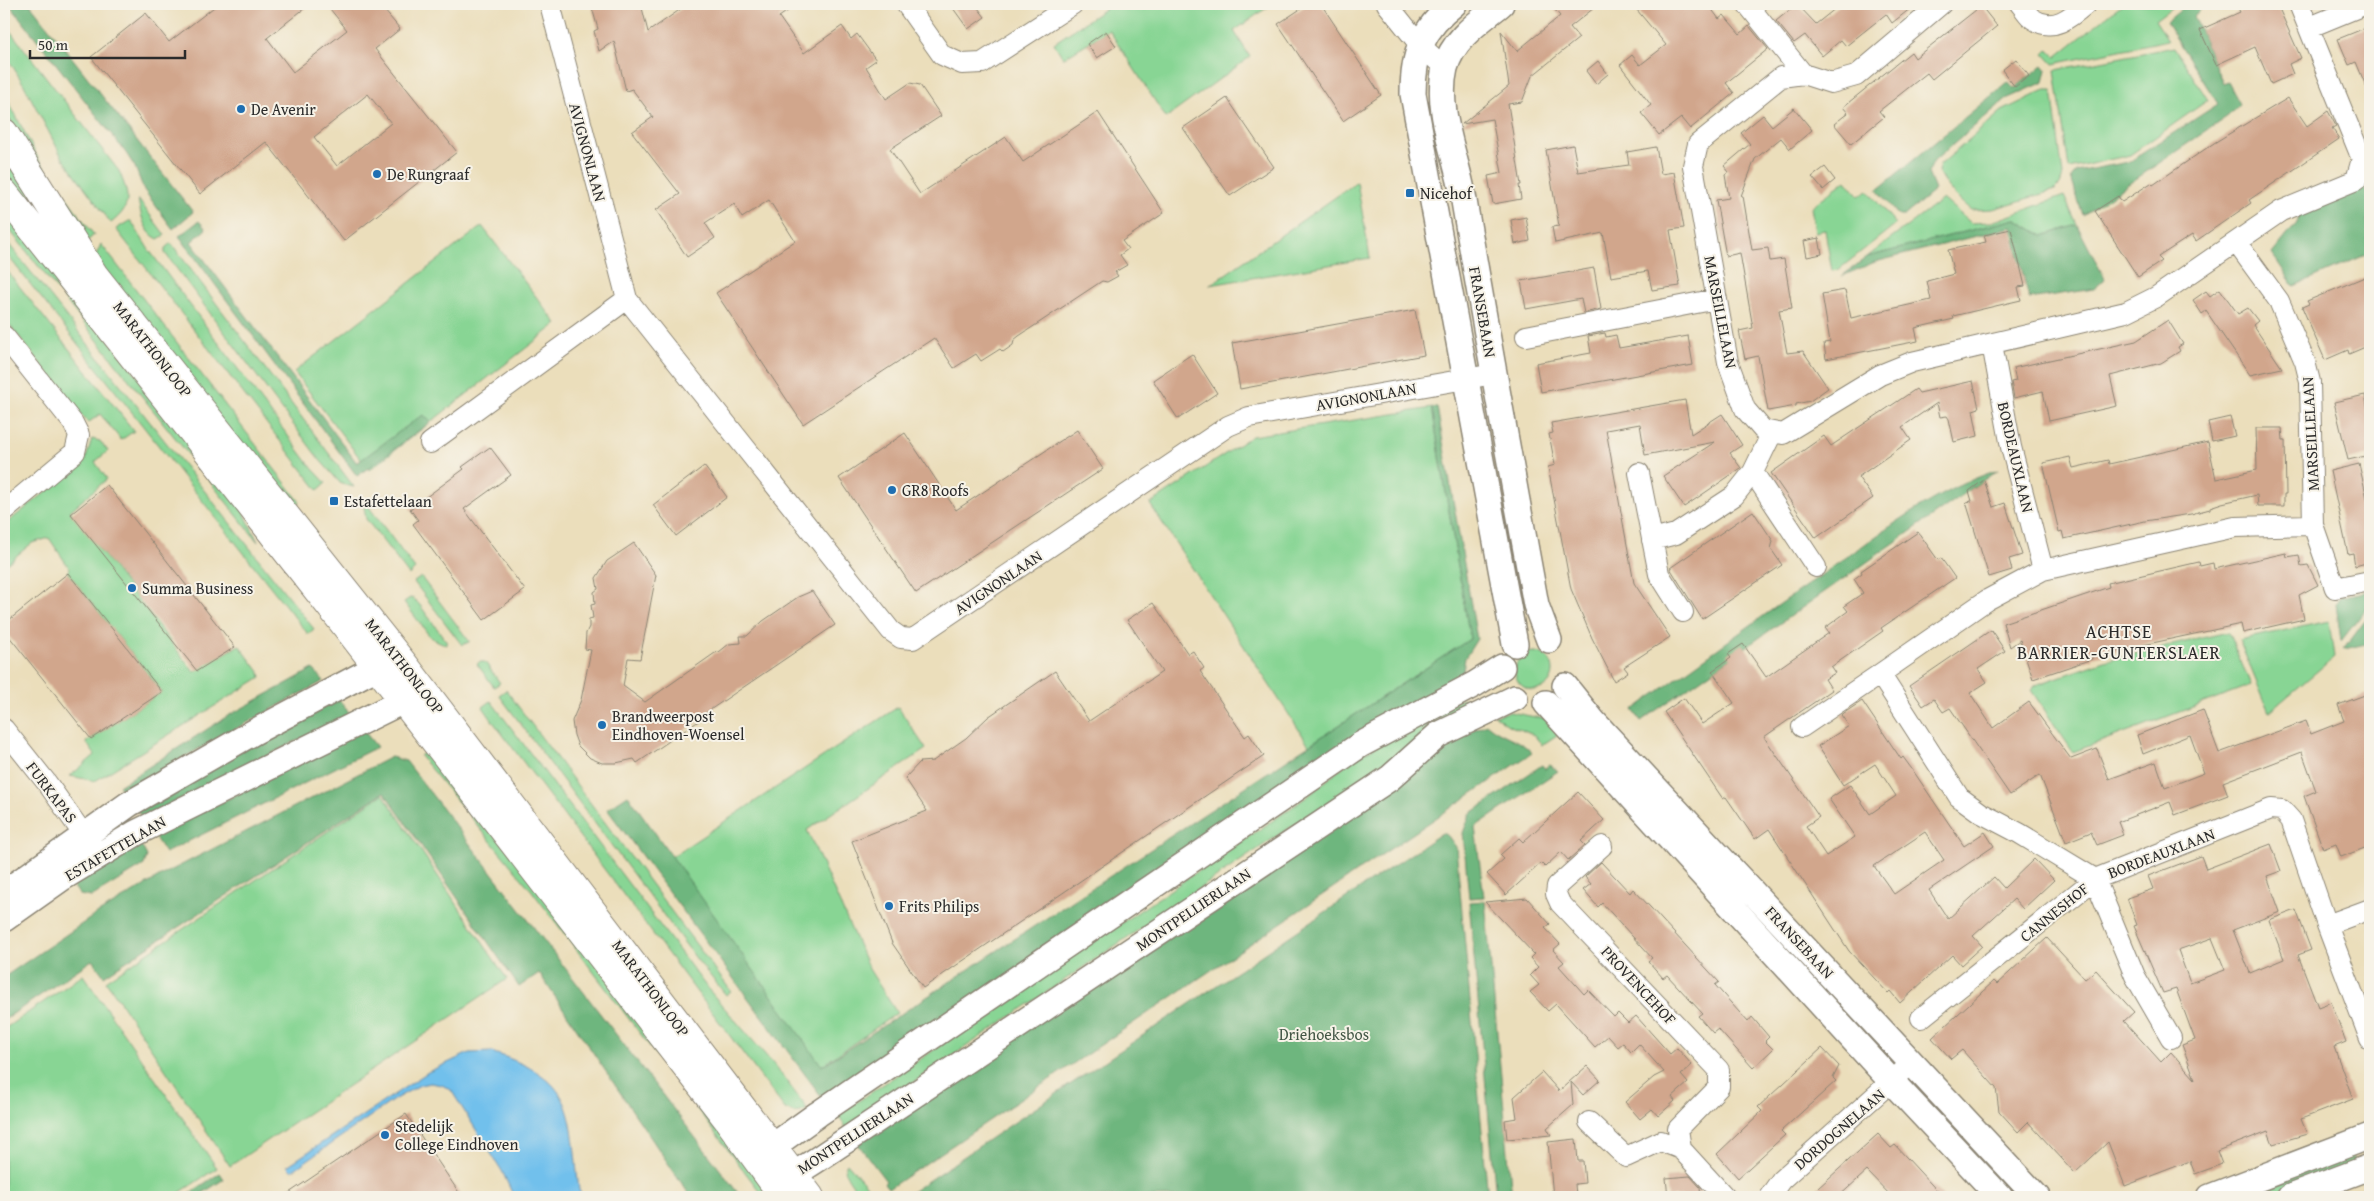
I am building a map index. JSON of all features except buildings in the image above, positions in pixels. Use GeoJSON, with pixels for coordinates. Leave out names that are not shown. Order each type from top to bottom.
{"type":"FeatureCollection","features":[{"type":"Feature","properties":{"kind":"main road","name":"MARATHONLOOP"},"geometry":{"type":"LineString","coordinates":[[4,133],[94,275],[406,667],[788,1186],[810,1197]]}},
{"type":"Feature","properties":{"kind":"main road","name":"MARATHONLOOP"},"geometry":{"type":"LineString","coordinates":[[4,193],[377,667],[728,1120],[768,1159]]}},
{"type":"Feature","properties":{"kind":"street","name":"AVIGNONLAAN"},"geometry":{"type":"LineString","coordinates":[[550,4],[627,299],[891,631],[900,638],[912,639],[1228,426],[1249,417],[1494,374]]}},
{"type":"Feature","properties":{"kind":"street"},"geometry":{"type":"LineString","coordinates":[[906,4],[942,54],[962,64],[982,63],[1073,4]]}},
{"type":"Feature","properties":{"kind":"street"},"geometry":{"type":"LineString","coordinates":[[1387,4],[1420,45],[1445,68]]}},
{"type":"Feature","properties":{"kind":"street","name":"FRANSEBAAN"},"geometry":{"type":"LineString","coordinates":[[1454,4],[1431,27],[1420,45],[1413,67],[1413,94],[1515,644]]}},
{"type":"Feature","properties":{"kind":"street","name":"FRANSEBAAN"},"geometry":{"type":"LineString","coordinates":[[1501,4],[1469,30],[1452,50],[1445,68],[1443,89],[1445,112],[1462,190],[1536,605],[1593,721],[2037,1197]]}},
{"type":"Feature","properties":{"kind":"street"},"geometry":{"type":"LineString","coordinates":[[1747,4],[1803,74]]}},
{"type":"Feature","properties":{"kind":"street","name":"MARSEILLELAAN"},"geometry":{"type":"LineString","coordinates":[[1772,433],[1763,430],[1742,402],[1728,362],[1693,166],[1694,154],[1698,144],[1781,77],[1803,74],[1831,83],[1856,76],[1941,4]]}},
{"type":"Feature","properties":{"kind":"street"},"geometry":{"type":"LineString","coordinates":[[2020,4],[2033,20],[2053,25],[2068,19],[2086,4]]}},
{"type":"Feature","properties":{"kind":"street"},"geometry":{"type":"LineString","coordinates":[[1652,540],[1676,534],[1734,496],[1753,472],[1772,433],[1783,434],[1880,375],[1912,362],[2126,312],[2156,297],[2282,211],[2365,176],[2362,159],[2310,27],[2299,4]]}},
{"type":"Feature","properties":{"kind":"street"},"geometry":{"type":"LineString","coordinates":[[2310,27],[2366,4]]}},
{"type":"Feature","properties":{"kind":"street","name":"MARSEILLELAAN"},"geometry":{"type":"LineString","coordinates":[[2236,242],[2279,301],[2305,362],[2310,382],[2313,525]]}},
{"type":"Feature","properties":{"kind":"street"},"geometry":{"type":"LineString","coordinates":[[430,443],[627,299]]}},
{"type":"Feature","properties":{"kind":"street"},"geometry":{"type":"LineString","coordinates":[[1526,336],[1717,299]]}},
{"type":"Feature","properties":{"kind":"street"},"geometry":{"type":"LineString","coordinates":[[4,336],[73,423],[79,436],[75,452],[4,511]]}},
{"type":"Feature","properties":{"kind":"street","name":"BORDEAUXLAAN"},"geometry":{"type":"LineString","coordinates":[[1992,344],[2011,447],[2043,570]]}},
{"type":"Feature","properties":{"kind":"street"},"geometry":{"type":"LineString","coordinates":[[1753,472],[1816,567]]}},
{"type":"Feature","properties":{"kind":"street"},"geometry":{"type":"LineString","coordinates":[[1639,473],[1659,574],[1683,612]]}},
{"type":"Feature","properties":{"kind":"street"},"geometry":{"type":"LineString","coordinates":[[1802,727],[1987,600],[2043,570],[2235,527],[2313,525],[2335,588],[2370,581]]}},
{"type":"Feature","properties":{"kind":"street"},"geometry":{"type":"LineString","coordinates":[[1531,638],[1562,661],[1554,699],[1546,703],[1535,705],[1515,698],[1507,690],[1502,679],[1502,668],[1508,651],[1515,644],[1531,638]]}},
{"type":"Feature","properties":{"kind":"street","name":"ESTAFETTELAAN"},"geometry":{"type":"LineString","coordinates":[[4,920],[92,846],[128,804],[254,732],[377,667],[406,667]]}},
{"type":"Feature","properties":{"kind":"street"},"geometry":{"type":"LineString","coordinates":[[403,701],[406,667]]}},
{"type":"Feature","properties":{"kind":"street","name":"MONTPELLIERLAAN"},"geometry":{"type":"LineString","coordinates":[[768,1159],[1360,744],[1502,668]]}},
{"type":"Feature","properties":{"kind":"street","name":"BORDEAUXLAAN"},"geometry":{"type":"LineString","coordinates":[[1880,674],[1959,797],[1981,813],[2019,833],[2095,879],[2271,809],[2282,810],[2290,820],[2370,1039]]}},
{"type":"Feature","properties":{"kind":"street","name":"MONTPELLIERLAAN"},"geometry":{"type":"LineString","coordinates":[[788,1186],[1390,778],[1438,735],[1515,698]]}},
{"type":"Feature","properties":{"kind":"street","name":"ESTAFETTELAAN"},"geometry":{"type":"LineString","coordinates":[[4,893],[92,846],[145,828],[403,701]]}},
{"type":"Feature","properties":{"kind":"street","name":"FRANSEBAAN"},"geometry":{"type":"LineString","coordinates":[[1546,703],[1892,1082],[2000,1197]]}},
{"type":"Feature","properties":{"kind":"street","name":"FURKAPAS"},"geometry":{"type":"LineString","coordinates":[[4,729],[47,782],[92,846]]}},
{"type":"Feature","properties":{"kind":"street","name":"PROVENCEHOF"},"geometry":{"type":"LineString","coordinates":[[1589,1122],[1626,1157],[1661,1141],[1678,1129],[1719,1087],[1719,1070],[1560,903],[1556,894],[1557,886],[1602,846]]}},
{"type":"Feature","properties":{"kind":"street","name":"CANNESHOF"},"geometry":{"type":"LineString","coordinates":[[1921,1018],[2095,879],[2134,976],[2171,1038]]}},
{"type":"Feature","properties":{"kind":"street"},"geometry":{"type":"LineString","coordinates":[[2327,925],[2370,909]]}},
{"type":"Feature","properties":{"kind":"street","name":"DORDOGNELAAN"},"geometry":{"type":"LineString","coordinates":[[1769,1197],[1781,1180],[1912,1063]]}},
{"type":"Feature","properties":{"kind":"street"},"geometry":{"type":"LineString","coordinates":[[1678,1129],[1681,1149]]}},
{"type":"Feature","properties":{"kind":"street"},"geometry":{"type":"LineString","coordinates":[[2210,1197],[2370,1136]]}},
{"type":"Feature","properties":{"kind":"street"},"geometry":{"type":"LineString","coordinates":[[1661,1141],[1681,1149],[1725,1197]]}},
{"type":"Feature","properties":{"kind":"street"},"geometry":{"type":"LineString","coordinates":[[2290,1197],[2370,1167]]}},
{"type":"Feature","properties":{"kind":"green space"},"geometry":{"type":"Polygon","coordinates":[[[9,4],[30,4],[193,212],[173,229],[144,190],[135,167],[126,153],[9,4]]]}},
{"type":"Feature","properties":{"kind":"green space"},"geometry":{"type":"Polygon","coordinates":[[[1112,4],[1272,4],[1234,31],[1250,57],[1166,118],[1109,30],[1063,58],[1054,43],[1112,4]]]}},
{"type":"Feature","properties":{"kind":"green space"},"geometry":{"type":"Polygon","coordinates":[[[2122,4],[2176,4],[2155,20],[2168,40],[2053,64],[2044,54],[2048,50],[2056,57],[2122,4]]]}},
{"type":"Feature","properties":{"kind":"green space"},"geometry":{"type":"Polygon","coordinates":[[[2188,4],[2205,4],[2194,16],[2223,84],[2228,82],[2240,104],[2228,116],[2083,215],[2071,178],[2076,172],[2129,162],[2218,104],[2166,22],[2188,4]]]}},
{"type":"Feature","properties":{"kind":"green space"},"geometry":{"type":"Polygon","coordinates":[[[4,23],[119,171],[127,194],[127,200],[123,211],[111,223],[62,157],[24,85],[4,52],[4,23]]]}},
{"type":"Feature","properties":{"kind":"green space"},"geometry":{"type":"Polygon","coordinates":[[[2174,47],[2208,100],[2130,155],[2069,169],[2055,70],[2174,47]]]}},
{"type":"Feature","properties":{"kind":"green space"},"geometry":{"type":"Polygon","coordinates":[[[2043,65],[2047,70],[2044,82],[2006,99],[1934,161],[1928,173],[1935,190],[1904,216],[1899,216],[1877,190],[2008,82],[2014,89],[2043,65]]]}},
{"type":"Feature","properties":{"kind":"green space"},"geometry":{"type":"Polygon","coordinates":[[[2045,90],[2052,90],[2063,176],[2060,185],[2055,190],[1993,209],[1971,210],[1944,182],[1938,171],[1940,165],[2002,111],[2045,90]]]}},
{"type":"Feature","properties":{"kind":"green space"},"geometry":{"type":"Polygon","coordinates":[[[4,93],[39,160],[94,235],[86,242],[4,110],[4,93]]]}},
{"type":"Feature","properties":{"kind":"green space"},"geometry":{"type":"Polygon","coordinates":[[[4,149],[90,284],[4,176],[4,149]]]}},
{"type":"Feature","properties":{"kind":"green space"},"geometry":{"type":"Polygon","coordinates":[[[1846,180],[1859,196],[1867,190],[1896,224],[1838,270],[1832,271],[1825,230],[1815,232],[1811,207],[1846,180]]]}},
{"type":"Feature","properties":{"kind":"green space"},"geometry":{"type":"Polygon","coordinates":[[[1357,182],[1370,258],[1210,285],[1357,182]]]}},
{"type":"Feature","properties":{"kind":"green space"},"geometry":{"type":"Polygon","coordinates":[[[2361,185],[2370,197],[2370,217],[2366,221],[2370,226],[2370,253],[2294,286],[2272,254],[2297,223],[2298,214],[2361,185]]]}},
{"type":"Feature","properties":{"kind":"green space"},"geometry":{"type":"Polygon","coordinates":[[[2064,196],[2077,225],[2043,236],[2015,219],[1867,257],[1943,199],[1971,223],[1992,222],[2064,196]]]}},
{"type":"Feature","properties":{"kind":"green space"},"geometry":{"type":"Polygon","coordinates":[[[138,199],[165,235],[158,239],[149,232],[140,210],[138,199]]]}},
{"type":"Feature","properties":{"kind":"green space"},"geometry":{"type":"Polygon","coordinates":[[[4,208],[241,506],[258,542],[4,223],[4,208]]]}},
{"type":"Feature","properties":{"kind":"green space"},"geometry":{"type":"Polygon","coordinates":[[[2015,219],[2043,236],[2077,225],[2105,279],[2094,289],[2029,299],[2012,227],[1875,262],[1842,276],[1867,257],[2015,219]]]}},
{"type":"Feature","properties":{"kind":"green space"},"geometry":{"type":"Polygon","coordinates":[[[131,221],[149,250],[312,468],[326,483],[318,490],[116,229],[131,221]]]}},
{"type":"Feature","properties":{"kind":"green space"},"geometry":{"type":"Polygon","coordinates":[[[199,221],[206,229],[191,242],[357,463],[418,418],[424,415],[431,422],[357,476],[179,236],[199,221]]]}},
{"type":"Feature","properties":{"kind":"green space"},"geometry":{"type":"Polygon","coordinates":[[[482,226],[557,324],[369,470],[294,372],[482,226]]]}},
{"type":"Feature","properties":{"kind":"green space"},"geometry":{"type":"Polygon","coordinates":[[[4,238],[314,629],[308,634],[4,251],[4,238]]]}},
{"type":"Feature","properties":{"kind":"green space"},"geometry":{"type":"Polygon","coordinates":[[[171,243],[354,487],[341,484],[319,459],[165,253],[165,248],[171,243]]]}},
{"type":"Feature","properties":{"kind":"green space"},"geometry":{"type":"Polygon","coordinates":[[[101,244],[300,502],[289,511],[93,262],[101,244]]]}},
{"type":"Feature","properties":{"kind":"green space"},"geometry":{"type":"Polygon","coordinates":[[[4,267],[134,431],[121,440],[100,414],[88,423],[4,318],[4,267]]]}},
{"type":"Feature","properties":{"kind":"green space"},"geometry":{"type":"Polygon","coordinates":[[[1437,407],[1477,639],[1465,658],[1462,676],[824,1100],[607,809],[628,795],[822,1066],[1470,639],[1432,408],[1437,407]]]}},
{"type":"Feature","properties":{"kind":"green space"},"geometry":{"type":"Polygon","coordinates":[[[1432,408],[1470,639],[1309,745],[1150,504],[1252,436],[1432,408]]]}},
{"type":"Feature","properties":{"kind":"green space"},"geometry":{"type":"Polygon","coordinates":[[[92,439],[100,441],[108,451],[95,462],[107,479],[70,511],[194,672],[239,645],[261,677],[95,781],[70,776],[95,755],[86,742],[162,692],[67,572],[70,569],[49,538],[32,543],[4,566],[4,525],[79,466],[86,458],[92,439]]]}},
{"type":"Feature","properties":{"kind":"green space"},"geometry":{"type":"Polygon","coordinates":[[[1998,470],[1641,721],[1633,710],[1873,538],[1933,499],[1975,478],[1998,470]]]}},
{"type":"Feature","properties":{"kind":"green space"},"geometry":{"type":"Polygon","coordinates":[[[366,503],[415,569],[409,575],[366,519],[364,507],[366,503]]]}},
{"type":"Feature","properties":{"kind":"green space"},"geometry":{"type":"Polygon","coordinates":[[[421,577],[469,642],[462,645],[414,582],[421,577]]]}},
{"type":"Feature","properties":{"kind":"green space"},"geometry":{"type":"Polygon","coordinates":[[[2370,591],[2370,604],[2341,641],[2336,604],[2340,597],[2370,591]]]}},
{"type":"Feature","properties":{"kind":"green space"},"geometry":{"type":"Polygon","coordinates":[[[410,598],[419,604],[447,642],[447,645],[431,638],[404,602],[410,598]]]}},
{"type":"Feature","properties":{"kind":"green space"},"geometry":{"type":"Polygon","coordinates":[[[2370,614],[2370,643],[2344,649],[2370,614]]]}},
{"type":"Feature","properties":{"kind":"green space"},"geometry":{"type":"Polygon","coordinates":[[[2329,621],[2334,657],[2269,712],[2239,640],[2329,621]]]}},
{"type":"Feature","properties":{"kind":"green space"},"geometry":{"type":"Polygon","coordinates":[[[2228,632],[2251,685],[2073,752],[2031,690],[2036,685],[2104,661],[2228,632]]]}},
{"type":"Feature","properties":{"kind":"green space"},"geometry":{"type":"Polygon","coordinates":[[[1534,652],[1547,658],[1553,671],[1547,684],[1534,690],[1521,684],[1515,671],[1521,658],[1534,652]]]}},
{"type":"Feature","properties":{"kind":"green space"},"geometry":{"type":"Polygon","coordinates":[[[485,662],[500,683],[494,687],[477,664],[485,662]]]}},
{"type":"Feature","properties":{"kind":"green space"},"geometry":{"type":"Polygon","coordinates":[[[313,669],[324,681],[184,757],[124,793],[119,786],[226,717],[313,669]]]}},
{"type":"Feature","properties":{"kind":"green space"},"geometry":{"type":"Polygon","coordinates":[[[506,690],[731,991],[726,995],[698,961],[499,695],[506,690]]]}},
{"type":"Feature","properties":{"kind":"green space"},"geometry":{"type":"Polygon","coordinates":[[[1463,698],[1470,712],[1336,803],[1317,811],[1283,832],[846,1128],[838,1115],[1275,819],[1308,796],[1350,761],[1463,698]]]}},
{"type":"Feature","properties":{"kind":"green space"},"geometry":{"type":"Polygon","coordinates":[[[338,699],[350,714],[143,818],[135,808],[338,699]]]}},
{"type":"Feature","properties":{"kind":"green space"},"geometry":{"type":"Polygon","coordinates":[[[491,701],[708,989],[775,1066],[806,1107],[806,1111],[795,1113],[785,1109],[494,723],[483,707],[491,701]]]}},
{"type":"Feature","properties":{"kind":"green space"},"geometry":{"type":"Polygon","coordinates":[[[898,707],[926,749],[807,830],[869,969],[897,1013],[821,1066],[671,857],[898,707]]]}},
{"type":"Feature","properties":{"kind":"green space"},"geometry":{"type":"Polygon","coordinates":[[[1510,712],[1545,719],[1563,731],[1542,745],[1534,735],[1508,725],[1494,715],[1510,712]]]}},
{"type":"Feature","properties":{"kind":"green space"},"geometry":{"type":"Polygon","coordinates":[[[1487,724],[1522,744],[1532,753],[891,1187],[888,1188],[884,1183],[886,1181],[858,1144],[1434,746],[1487,724]]]}},
{"type":"Feature","properties":{"kind":"green space"},"geometry":{"type":"Polygon","coordinates":[[[364,731],[377,747],[165,853],[154,836],[364,731]]]}},
{"type":"Feature","properties":{"kind":"green space"},"geometry":{"type":"Polygon","coordinates":[[[430,748],[775,1197],[764,1197],[532,891],[420,756],[430,748]]]}},
{"type":"Feature","properties":{"kind":"green space"},"geometry":{"type":"Polygon","coordinates":[[[391,757],[406,761],[741,1197],[691,1197],[539,973],[519,987],[384,792],[104,976],[92,960],[4,1020],[4,977],[95,915],[164,874],[391,757]]]}},
{"type":"Feature","properties":{"kind":"green space"},"geometry":{"type":"Polygon","coordinates":[[[1542,765],[1545,769],[1550,765],[1558,771],[1475,827],[1484,897],[1469,898],[1463,833],[1470,814],[1542,765]]]}},
{"type":"Feature","properties":{"kind":"green space"},"geometry":{"type":"Polygon","coordinates":[[[383,794],[507,979],[230,1166],[106,981],[383,794]]]}},
{"type":"Feature","properties":{"kind":"green space","name":"Driehoeksbos"},"geometry":{"type":"Polygon","coordinates":[[[1442,833],[1448,836],[1456,847],[1488,1197],[904,1197],[1442,833]]]}},
{"type":"Feature","properties":{"kind":"green space"},"geometry":{"type":"Polygon","coordinates":[[[141,845],[147,856],[144,865],[91,897],[80,895],[71,883],[141,845]]]}},
{"type":"Feature","properties":{"kind":"green space"},"geometry":{"type":"Polygon","coordinates":[[[1485,901],[1512,1197],[1496,1197],[1469,902],[1485,901]]]}},
{"type":"Feature","properties":{"kind":"green space"},"geometry":{"type":"Polygon","coordinates":[[[83,975],[217,1168],[173,1197],[4,1197],[4,1029],[83,975]]]}},
{"type":"Feature","properties":{"kind":"green space"},"geometry":{"type":"Polygon","coordinates":[[[1931,1090],[2029,1197],[2010,1197],[1920,1100],[1931,1090]]]}},
{"type":"Feature","properties":{"kind":"green space"},"geometry":{"type":"Polygon","coordinates":[[[2351,1152],[2356,1166],[2271,1197],[2231,1197],[2351,1152]]]}},
{"type":"Feature","properties":{"kind":"green space"},"geometry":{"type":"Polygon","coordinates":[[[847,1163],[874,1196],[862,1197],[847,1176],[845,1167],[847,1163]]]}},
{"type":"Feature","properties":{"kind":"green space"},"geometry":{"type":"Polygon","coordinates":[[[220,1173],[224,1179],[197,1197],[184,1197],[220,1173]]]}},
{"type":"Feature","properties":{"kind":"water"},"geometry":{"type":"Polygon","coordinates":[[[491,1052],[540,1074],[554,1087],[564,1102],[570,1119],[579,1190],[583,1197],[514,1197],[502,1171],[451,1090],[442,1085],[430,1083],[420,1085],[395,1099],[292,1171],[287,1166],[428,1072],[469,1053],[491,1052]]]}},
{"type":"Feature","properties":{"kind":"place","name":"De Avenir"},"geometry":{"type":"Point","coordinates":[241,109]}},
{"type":"Feature","properties":{"kind":"place","name":"De Rungraaf"},"geometry":{"type":"Point","coordinates":[377,174]}},
{"type":"Feature","properties":{"kind":"place","name":"Nicehof"},"geometry":{"type":"Point","coordinates":[1410,193]}},
{"type":"Feature","properties":{"kind":"place","name":"GR8 Roofs"},"geometry":{"type":"Point","coordinates":[892,490]}},
{"type":"Feature","properties":{"kind":"place","name":"Estafettelaan"},"geometry":{"type":"Point","coordinates":[334,501]}},
{"type":"Feature","properties":{"kind":"place","name":"Summa Business"},"geometry":{"type":"Point","coordinates":[132,588]}},
{"type":"Feature","properties":{"kind":"place","name":"Brandweerpost Eindhoven-Woensel"},"geometry":{"type":"Point","coordinates":[602,725]}},
{"type":"Feature","properties":{"kind":"place","name":"Frits Philips"},"geometry":{"type":"Point","coordinates":[889,906]}},
{"type":"Feature","properties":{"kind":"place","name":"Stedelijk College Eindhoven"},"geometry":{"type":"Point","coordinates":[385,1135]}},
{"type":"Feature","properties":{"kind":"district","name":"ACHTSE BARRIER-GUNTERSLAER"},"geometry":{"type":"Point","coordinates":[2119,642]}}]}
